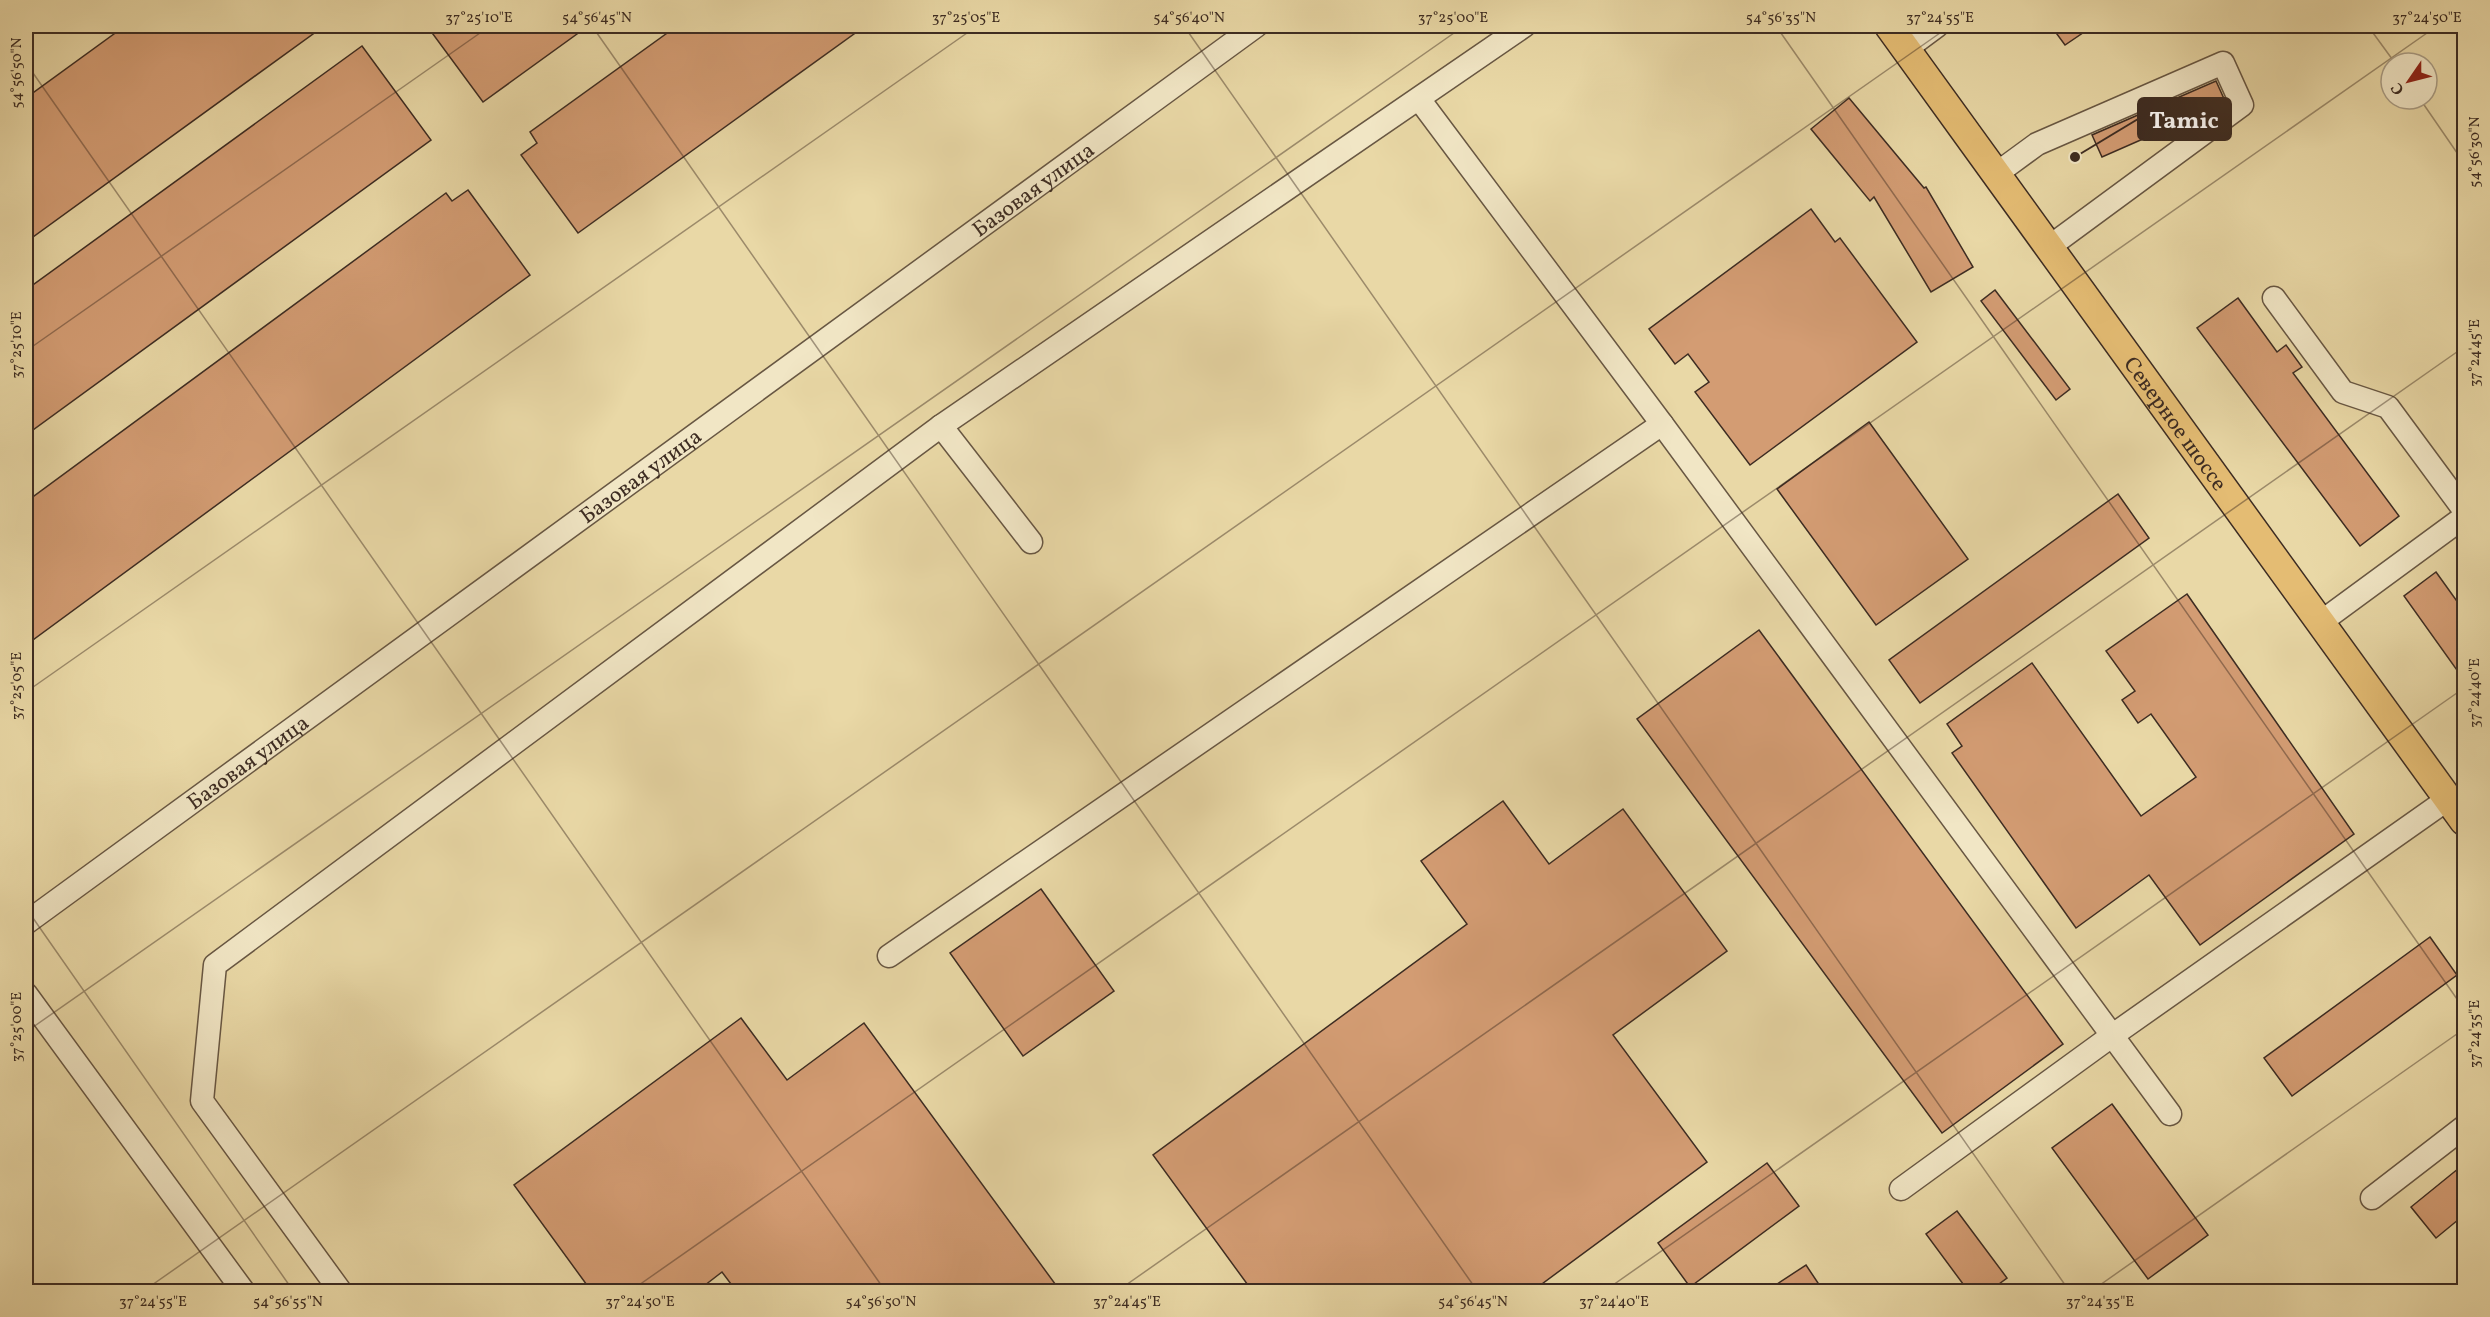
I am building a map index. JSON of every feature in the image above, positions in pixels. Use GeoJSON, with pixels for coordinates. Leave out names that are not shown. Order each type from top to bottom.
{"type":"FeatureCollection","features":[{"type":"Feature","properties":{"kind":"main road","name":"Северное шоссе"},"geometry":{"type":"LineString","coordinates":[[1889,26],[2456,810]]}},
{"type":"Feature","properties":{"kind":"street","name":"Базовая улица"},"geometry":{"type":"LineString","coordinates":[[26,923],[1256,26]]}},
{"type":"Feature","properties":{"kind":"street"},"geometry":{"type":"LineString","coordinates":[[341,1292],[202,1101],[215,965],[941,426],[1524,26]]}},
{"type":"Feature","properties":{"kind":"street"},"geometry":{"type":"LineString","coordinates":[[1906,49],[1937,26]]}},
{"type":"Feature","properties":{"kind":"street"},"geometry":{"type":"LineString","coordinates":[[1996,174],[2037,144],[2223,63],[2242,105],[2049,247]]}},
{"type":"Feature","properties":{"kind":"street"},"geometry":{"type":"LineString","coordinates":[[1419,99],[1662,424],[2170,1114]]}},
{"type":"Feature","properties":{"kind":"street"},"geometry":{"type":"LineString","coordinates":[[2274,298],[2343,392],[2388,407],[2464,510]]}},
{"type":"Feature","properties":{"kind":"street"},"geometry":{"type":"LineString","coordinates":[[889,956],[1662,424]]}},
{"type":"Feature","properties":{"kind":"street"},"geometry":{"type":"LineString","coordinates":[[941,426],[1031,542]]}},
{"type":"Feature","properties":{"kind":"street"},"geometry":{"type":"LineString","coordinates":[[2321,622],[2464,517]]}},
{"type":"Feature","properties":{"kind":"street"},"geometry":{"type":"LineString","coordinates":[[1901,1189],[2113,1035],[2456,810]]}},
{"type":"Feature","properties":{"kind":"street"},"geometry":{"type":"LineString","coordinates":[[26,994],[244,1292]]}},
{"type":"Feature","properties":{"kind":"street"},"geometry":{"type":"LineString","coordinates":[[2372,1198],[2464,1127]]}},
{"type":"Feature","properties":{"kind":"building"},"geometry":{"type":"Polygon","coordinates":[[[125,26],[324,26],[26,242],[26,98],[125,26]]]}},
{"type":"Feature","properties":{"kind":"building"},"geometry":{"type":"Polygon","coordinates":[[[427,26],[588,26],[483,102],[427,26]]]}},
{"type":"Feature","properties":{"kind":"building"},"geometry":{"type":"Polygon","coordinates":[[[677,26],[865,26],[578,233],[521,155],[537,143],[530,132],[677,26]]]}},
{"type":"Feature","properties":{"kind":"building"},"geometry":{"type":"Polygon","coordinates":[[[2051,26],[2093,26],[2065,45],[2051,26]]]}},
{"type":"Feature","properties":{"kind":"building"},"geometry":{"type":"Polygon","coordinates":[[[362,46],[431,140],[26,435],[26,290],[362,46]]]}},
{"type":"Feature","properties":{"kind":"building"},"geometry":{"type":"Polygon","coordinates":[[[2216,81],[2225,101],[2218,106],[2102,157],[2092,135],[2216,81]]]}},
{"type":"Feature","properties":{"kind":"building"},"geometry":{"type":"Polygon","coordinates":[[[1849,98],[1924,188],[1926,187],[1973,267],[1931,292],[1874,197],[1870,201],[1811,129],[1849,98]]]}},
{"type":"Feature","properties":{"kind":"building"},"geometry":{"type":"Polygon","coordinates":[[[468,190],[530,275],[26,645],[26,502],[446,193],[452,201],[468,190]]]}},
{"type":"Feature","properties":{"kind":"building"},"geometry":{"type":"Polygon","coordinates":[[[1811,209],[1835,242],[1840,238],[1917,342],[1750,465],[1695,392],[1709,382],[1688,354],[1675,364],[1649,329],[1811,209]]]}},
{"type":"Feature","properties":{"kind":"building"},"geometry":{"type":"Polygon","coordinates":[[[1995,290],[2070,389],[2056,400],[1981,301],[1995,290]]]}},
{"type":"Feature","properties":{"kind":"building"},"geometry":{"type":"Polygon","coordinates":[[[2238,298],[2277,352],[2286,345],[2302,367],[2293,373],[2399,516],[2360,546],[2197,328],[2238,298]]]}},
{"type":"Feature","properties":{"kind":"building"},"geometry":{"type":"Polygon","coordinates":[[[1869,422],[1968,559],[1876,625],[1777,489],[1869,422]]]}},
{"type":"Feature","properties":{"kind":"building"},"geometry":{"type":"Polygon","coordinates":[[[2118,494],[2149,538],[1920,703],[1889,660],[2118,494]]]}},
{"type":"Feature","properties":{"kind":"building"},"geometry":{"type":"Polygon","coordinates":[[[2436,572],[2464,611],[2464,680],[2404,596],[2436,572]]]}},
{"type":"Feature","properties":{"kind":"building"},"geometry":{"type":"Polygon","coordinates":[[[2187,594],[2354,834],[2200,945],[2149,875],[2076,928],[1952,753],[1962,746],[1947,724],[2032,663],[2141,816],[2196,777],[2151,714],[2138,723],[2122,700],[2135,691],[2106,651],[2187,594]]]}},
{"type":"Feature","properties":{"kind":"building"},"geometry":{"type":"Polygon","coordinates":[[[1759,630],[2063,1044],[1942,1133],[1637,719],[1759,630]]]}},
{"type":"Feature","properties":{"kind":"building"},"geometry":{"type":"Polygon","coordinates":[[[1503,801],[1549,864],[1623,809],[1727,951],[1613,1035],[1707,1162],[1531,1292],[1253,1292],[1153,1155],[1467,924],[1421,861],[1503,801]]]}},
{"type":"Feature","properties":{"kind":"building"},"geometry":{"type":"Polygon","coordinates":[[[1041,889],[1114,991],[1023,1056],[950,953],[1041,889]]]}},
{"type":"Feature","properties":{"kind":"building"},"geometry":{"type":"Polygon","coordinates":[[[2430,937],[2457,975],[2292,1096],[2264,1058],[2430,937]]]}},
{"type":"Feature","properties":{"kind":"building"},"geometry":{"type":"Polygon","coordinates":[[[741,1018],[787,1080],[864,1023],[1061,1292],[737,1292],[722,1272],[696,1292],[592,1292],[514,1185],[741,1018]]]}},
{"type":"Feature","properties":{"kind":"building"},"geometry":{"type":"Polygon","coordinates":[[[2112,1104],[2208,1235],[2148,1279],[2052,1148],[2112,1104]]]}},
{"type":"Feature","properties":{"kind":"building"},"geometry":{"type":"Polygon","coordinates":[[[1767,1163],[1799,1206],[1690,1287],[1658,1243],[1767,1163]]]}},
{"type":"Feature","properties":{"kind":"building"},"geometry":{"type":"Polygon","coordinates":[[[2464,1164],[2464,1215],[2436,1238],[2411,1207],[2464,1164]]]}},
{"type":"Feature","properties":{"kind":"building"},"geometry":{"type":"Polygon","coordinates":[[[1957,1211],[2007,1278],[1988,1292],[1969,1292],[1926,1234],[1957,1211]]]}},
{"type":"Feature","properties":{"kind":"building"},"geometry":{"type":"Polygon","coordinates":[[[1806,1265],[1824,1292],[1765,1292],[1806,1265]]]}},
{"type":"Feature","properties":{"kind":"place","name":"Tamic"},"geometry":{"type":"Point","coordinates":[2075,157]}}]}
